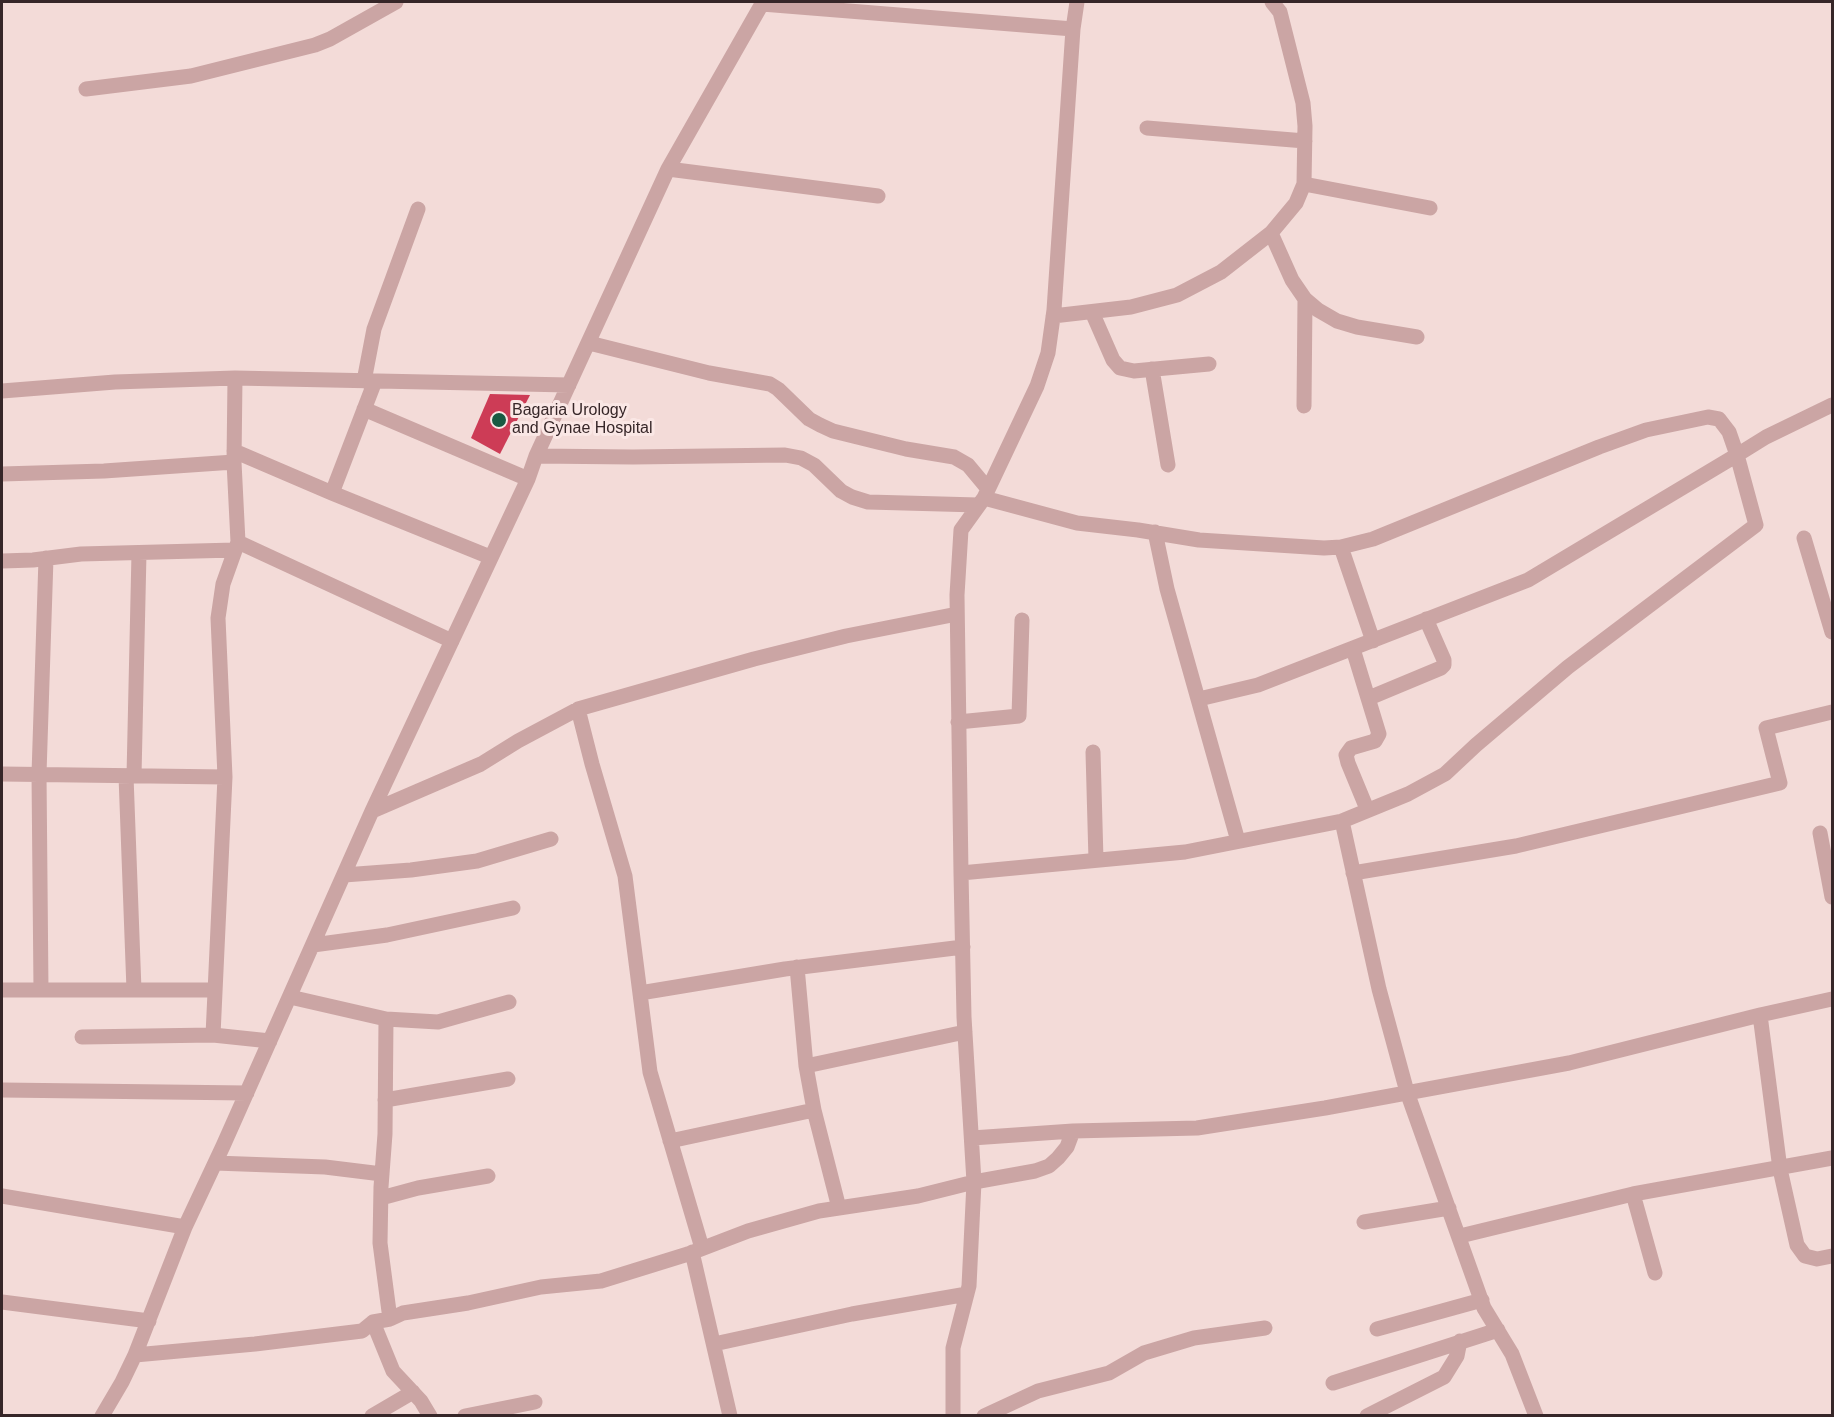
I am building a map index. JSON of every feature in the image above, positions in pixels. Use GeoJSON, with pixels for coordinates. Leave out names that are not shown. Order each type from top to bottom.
{"type":"FeatureCollection","features":[{"type":"Feature","properties":{"kind":"street"},"geometry":{"type":"LineString","coordinates":[[86,88],[191,76],[315,45],[396,2]]}},
{"type":"Feature","properties":{"kind":"street"},"geometry":{"type":"LineString","coordinates":[[953,1416],[953,1348],[967,1294],[974,1182],[965,1032],[958,722],[957,614],[962,530],[984,497],[1037,386],[1048,353],[1053,316],[1073,29],[1077,2]]}},
{"type":"Feature","properties":{"kind":"street"},"geometry":{"type":"LineString","coordinates":[[1053,316],[1131,307],[1177,295],[1221,272],[1271,233],[1296,203],[1304,184],[1303,103],[1281,12],[1272,2]]}},
{"type":"Feature","properties":{"kind":"street"},"geometry":{"type":"LineString","coordinates":[[102,1416],[135,1355],[185,1227],[372,811],[528,479],[536,456],[668,169],[762,3],[1073,29]]}},
{"type":"Feature","properties":{"kind":"street"},"geometry":{"type":"LineString","coordinates":[[1147,128],[1305,141]]}},
{"type":"Feature","properties":{"kind":"street"},"geometry":{"type":"LineString","coordinates":[[668,169],[878,196]]}},
{"type":"Feature","properties":{"kind":"street"},"geometry":{"type":"LineString","coordinates":[[1304,184],[1430,208]]}},
{"type":"Feature","properties":{"kind":"street"},"geometry":{"type":"LineString","coordinates":[[332,493],[364,409],[370,381],[374,329],[418,209]]}},
{"type":"Feature","properties":{"kind":"street"},"geometry":{"type":"LineString","coordinates":[[1271,233],[1292,280],[1305,299],[1318,310],[1337,321],[1357,327],[1417,338]]}},
{"type":"Feature","properties":{"kind":"street"},"geometry":{"type":"LineString","coordinates":[[1304,406],[1305,299]]}},
{"type":"Feature","properties":{"kind":"street"},"geometry":{"type":"LineString","coordinates":[[1092,312],[1117,366],[1128,371],[1209,364]]}},
{"type":"Feature","properties":{"kind":"street"},"geometry":{"type":"LineString","coordinates":[[589,343],[709,373],[770,384],[809,419],[833,431],[906,449],[954,457],[968,465],[984,497]]}},
{"type":"Feature","properties":{"kind":"street"},"geometry":{"type":"LineString","coordinates":[[1152,369],[1168,465]]}},
{"type":"Feature","properties":{"kind":"street"},"geometry":{"type":"LineString","coordinates":[[2,391],[115,382],[235,378],[569,385]]}},
{"type":"Feature","properties":{"kind":"street"},"geometry":{"type":"LineString","coordinates":[[213,1035],[225,777],[218,618],[223,584],[237,546],[234,456],[235,378]]}},
{"type":"Feature","properties":{"kind":"street"},"geometry":{"type":"LineString","coordinates":[[1199,699],[1258,685],[1528,580],[1766,437],[1833,405]]}},
{"type":"Feature","properties":{"kind":"street"},"geometry":{"type":"LineString","coordinates":[[364,409],[528,479]]}},
{"type":"Feature","properties":{"kind":"street"},"geometry":{"type":"LineString","coordinates":[[536,456],[785,455],[801,458],[814,465],[841,491],[868,502],[984,497],[1077,523],[1155,532],[1199,540],[1324,548],[1341,547],[1373,539],[1646,430],[1708,417],[1719,419],[1726,426],[1737,455],[1756,525],[1568,667],[1445,774],[1408,794],[1342,821],[1185,852],[961,873]]}},
{"type":"Feature","properties":{"kind":"street"},"geometry":{"type":"LineString","coordinates":[[2,474],[104,471],[234,456],[490,557]]}},
{"type":"Feature","properties":{"kind":"street"},"geometry":{"type":"LineString","coordinates":[[1155,532],[1170,600],[1238,841]]}},
{"type":"Feature","properties":{"kind":"street"},"geometry":{"type":"LineString","coordinates":[[1804,538],[1833,632]]}},
{"type":"Feature","properties":{"kind":"street"},"geometry":{"type":"LineString","coordinates":[[2,561],[81,554],[139,553],[237,546],[452,641]]}},
{"type":"Feature","properties":{"kind":"street"},"geometry":{"type":"LineString","coordinates":[[1341,547],[1373,641]]}},
{"type":"Feature","properties":{"kind":"street"},"geometry":{"type":"LineString","coordinates":[[134,990],[130,776],[139,553]]}},
{"type":"Feature","properties":{"kind":"street"},"geometry":{"type":"LineString","coordinates":[[41,990],[39,774],[46,558]]}},
{"type":"Feature","properties":{"kind":"street"},"geometry":{"type":"LineString","coordinates":[[372,811],[481,764],[578,709],[754,659],[846,636],[957,614]]}},
{"type":"Feature","properties":{"kind":"street"},"geometry":{"type":"LineString","coordinates":[[1369,698],[1444,665],[1444,660],[1426,619]]}},
{"type":"Feature","properties":{"kind":"street"},"geometry":{"type":"LineString","coordinates":[[958,722],[1019,716],[1022,620]]}},
{"type":"Feature","properties":{"kind":"street"},"geometry":{"type":"LineString","coordinates":[[1353,649],[1379,730],[1378,738],[1351,748],[1346,755],[1367,809]]}},
{"type":"Feature","properties":{"kind":"street"},"geometry":{"type":"LineString","coordinates":[[578,709],[625,876],[650,1072],[697,1250],[730,1416]]}},
{"type":"Feature","properties":{"kind":"street"},"geometry":{"type":"LineString","coordinates":[[1353,873],[1516,846],[1780,783],[1766,728],[1833,712]]}},
{"type":"Feature","properties":{"kind":"street"},"geometry":{"type":"LineString","coordinates":[[1093,752],[1096,860]]}},
{"type":"Feature","properties":{"kind":"street"},"geometry":{"type":"LineString","coordinates":[[2,774],[225,777]]}},
{"type":"Feature","properties":{"kind":"street"},"geometry":{"type":"LineString","coordinates":[[1342,821],[1379,989],[1407,1092],[1482,1300],[1512,1354],[1536,1416]]}},
{"type":"Feature","properties":{"kind":"street"},"geometry":{"type":"LineString","coordinates":[[1820,833],[1833,897]]}},
{"type":"Feature","properties":{"kind":"street"},"geometry":{"type":"LineString","coordinates":[[344,875],[411,870],[477,861],[551,839]]}},
{"type":"Feature","properties":{"kind":"street"},"geometry":{"type":"LineString","coordinates":[[313,945],[387,935],[513,908]]}},
{"type":"Feature","properties":{"kind":"street"},"geometry":{"type":"LineString","coordinates":[[640,993],[798,967],[963,947]]}},
{"type":"Feature","properties":{"kind":"street"},"geometry":{"type":"LineString","coordinates":[[798,967],[806,1066],[814,1110],[839,1208]]}},
{"type":"Feature","properties":{"kind":"street"},"geometry":{"type":"LineString","coordinates":[[2,990],[215,990]]}},
{"type":"Feature","properties":{"kind":"street"},"geometry":{"type":"LineString","coordinates":[[290,997],[386,1019],[438,1022],[509,1002]]}},
{"type":"Feature","properties":{"kind":"street"},"geometry":{"type":"LineString","coordinates":[[972,1138],[1073,1131],[1197,1128],[1325,1108],[1569,1063],[1833,999]]}},
{"type":"Feature","properties":{"kind":"street"},"geometry":{"type":"LineString","coordinates":[[1760,1015],[1780,1169],[1797,1245],[1804,1256],[1817,1259],[1833,1256]]}},
{"type":"Feature","properties":{"kind":"street"},"geometry":{"type":"LineString","coordinates":[[386,1019],[380,1243],[390,1319]]}},
{"type":"Feature","properties":{"kind":"street"},"geometry":{"type":"LineString","coordinates":[[806,1066],[965,1032]]}},
{"type":"Feature","properties":{"kind":"street"},"geometry":{"type":"LineString","coordinates":[[82,1037],[213,1035],[270,1041]]}},
{"type":"Feature","properties":{"kind":"street"},"geometry":{"type":"LineString","coordinates":[[385,1100],[508,1079]]}},
{"type":"Feature","properties":{"kind":"street"},"geometry":{"type":"LineString","coordinates":[[2,1090],[247,1093]]}},
{"type":"Feature","properties":{"kind":"street"},"geometry":{"type":"LineString","coordinates":[[670,1141],[814,1110]]}},
{"type":"Feature","properties":{"kind":"street"},"geometry":{"type":"LineString","coordinates":[[135,1355],[362,1331],[373,1322],[390,1319],[403,1313],[468,1303],[542,1287],[601,1281],[758,1228],[819,1211],[918,1196],[974,1182],[1035,1171],[1049,1166],[1067,1147],[1073,1131]]}},
{"type":"Feature","properties":{"kind":"street"},"geometry":{"type":"LineString","coordinates":[[1460,1236],[1633,1194],[1833,1158]]}},
{"type":"Feature","properties":{"kind":"street"},"geometry":{"type":"LineString","coordinates":[[215,1162],[325,1167],[382,1174]]}},
{"type":"Feature","properties":{"kind":"street"},"geometry":{"type":"LineString","coordinates":[[381,1198],[418,1188],[489,1176]]}},
{"type":"Feature","properties":{"kind":"street"},"geometry":{"type":"LineString","coordinates":[[1633,1194],[1655,1273]]}},
{"type":"Feature","properties":{"kind":"street"},"geometry":{"type":"LineString","coordinates":[[2,1196],[185,1227]]}},
{"type":"Feature","properties":{"kind":"street"},"geometry":{"type":"LineString","coordinates":[[1364,1222],[1449,1208]]}},
{"type":"Feature","properties":{"kind":"street"},"geometry":{"type":"LineString","coordinates":[[714,1344],[852,1314],[967,1294]]}},
{"type":"Feature","properties":{"kind":"street"},"geometry":{"type":"LineString","coordinates":[[1377,1329],[1482,1300]]}},
{"type":"Feature","properties":{"kind":"street"},"geometry":{"type":"LineString","coordinates":[[2,1302],[148,1321]]}},
{"type":"Feature","properties":{"kind":"street"},"geometry":{"type":"LineString","coordinates":[[373,1322],[393,1371],[422,1401],[430,1416]]}},
{"type":"Feature","properties":{"kind":"street"},"geometry":{"type":"LineString","coordinates":[[984,1416],[1038,1392],[1109,1373],[1144,1353],[1194,1338],[1265,1328]]}},
{"type":"Feature","properties":{"kind":"street"},"geometry":{"type":"LineString","coordinates":[[1333,1383],[1498,1330]]}},
{"type":"Feature","properties":{"kind":"street"},"geometry":{"type":"LineString","coordinates":[[1366,1416],[1444,1377],[1457,1356],[1460,1341]]}},
{"type":"Feature","properties":{"kind":"street"},"geometry":{"type":"LineString","coordinates":[[372,1416],[413,1392]]}},
{"type":"Feature","properties":{"kind":"street"},"geometry":{"type":"LineString","coordinates":[[465,1416],[535,1402]]}},
{"type":"Feature","properties":{"kind":"building"},"geometry":{"type":"Polygon","coordinates":[[[490,394],[530,395],[500,454],[471,438],[490,394]]]}},
{"type":"Feature","properties":{"kind":"place","name":"Bagaria Urology and Gynae Hospital"},"geometry":{"type":"Point","coordinates":[499,420]}}]}
